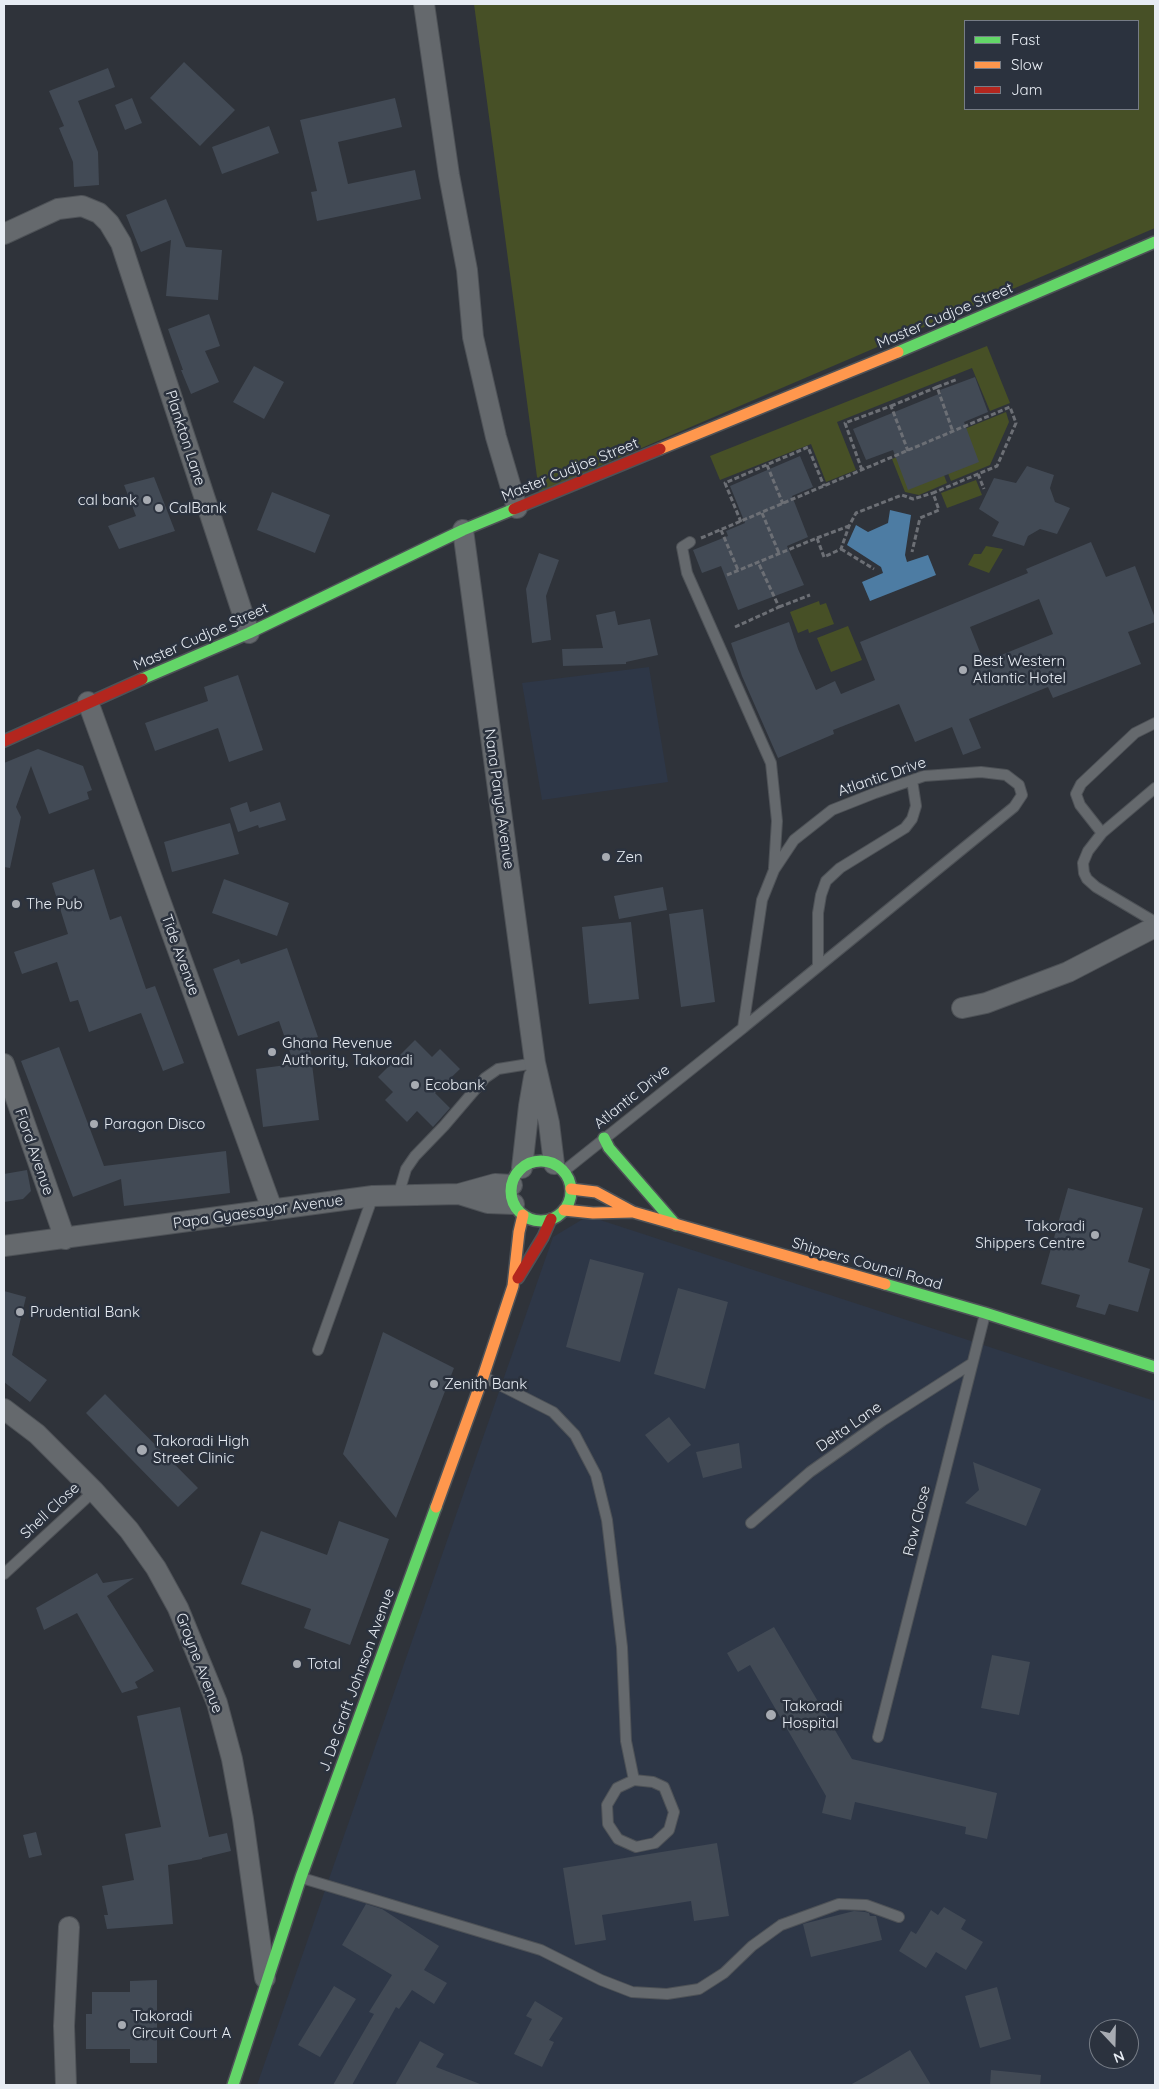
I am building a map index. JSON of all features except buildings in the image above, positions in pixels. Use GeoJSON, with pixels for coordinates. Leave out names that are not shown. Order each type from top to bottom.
{"type":"FeatureCollection","features":[{"type":"Feature","properties":{"kind":"street"},"geometry":{"type":"LineString","coordinates":[[424,4],[449,175],[467,270],[473,337],[496,437],[517,508]]}},
{"type":"Feature","properties":{"kind":"street","name":"Plankton Lane"},"geometry":{"type":"LineString","coordinates":[[4,234],[58,209],[82,206],[99,213],[109,223],[121,244],[249,633]]}},
{"type":"Feature","properties":{"kind":"street","name":"Master Cudjoe Street"},"geometry":{"type":"LineString","coordinates":[[4,741],[88,702],[249,633],[463,530],[966,324],[1155,242]]}},
{"type":"Feature","properties":{"kind":"street","name":"Nana Panya Avenue"},"geometry":{"type":"LineString","coordinates":[[463,530],[535,1065],[559,1168]]}},
{"type":"Feature","properties":{"kind":"street","name":"Tide Avenue"},"geometry":{"type":"LineString","coordinates":[[88,702],[272,1209]]}},
{"type":"Feature","properties":{"kind":"street"},"geometry":{"type":"LineString","coordinates":[[962,1008],[986,1003],[1068,972],[1155,927]]}},
{"type":"Feature","properties":{"kind":"street","name":"Fiord Avenue"},"geometry":{"type":"LineString","coordinates":[[4,1064],[65,1239]]}},
{"type":"Feature","properties":{"kind":"street","name":"Nana Panya Avenue"},"geometry":{"type":"LineString","coordinates":[[518,1193],[535,1065]]}},
{"type":"Feature","properties":{"kind":"street"},"geometry":{"type":"LineString","coordinates":[[604,1138],[609,1148],[676,1225]]}},
{"type":"Feature","properties":{"kind":"street"},"geometry":{"type":"LineString","coordinates":[[537,1162],[559,1168],[570,1183],[571,1189],[571,1196],[564,1210],[551,1219],[536,1220],[518,1193],[537,1162]]}},
{"type":"Feature","properties":{"kind":"street","name":"Papa Gyaesayor Avenue"},"geometry":{"type":"LineString","coordinates":[[4,1246],[373,1196],[459,1194],[495,1184],[518,1193]]}},
{"type":"Feature","properties":{"kind":"street","name":"Shippers Council Road"},"geometry":{"type":"LineString","coordinates":[[571,1189],[596,1192],[633,1212],[985,1313],[1155,1367]]}},
{"type":"Feature","properties":{"kind":"street","name":"J. De Graft Johnson Avenue"},"geometry":{"type":"LineString","coordinates":[[233,2085],[301,1877],[483,1377],[513,1286],[519,1232],[518,1193]]}},
{"type":"Feature","properties":{"kind":"street"},"geometry":{"type":"LineString","coordinates":[[564,1210],[593,1213],[633,1212]]}},
{"type":"Feature","properties":{"kind":"street","name":"J. De Graft Johnson Avenue"},"geometry":{"type":"LineString","coordinates":[[513,1286],[543,1237],[551,1219]]}},
{"type":"Feature","properties":{"kind":"street","name":"Groyne Avenue"},"geometry":{"type":"LineString","coordinates":[[4,1409],[37,1434],[94,1491],[129,1530],[156,1568],[178,1608],[217,1704],[232,1759],[243,1819],[266,1980]]}},
{"type":"Feature","properties":{"kind":"street"},"geometry":{"type":"LineString","coordinates":[[66,2085],[64,2026],[69,1928]]}},
{"type":"Feature","properties":{"kind":"lane"},"geometry":{"type":"LineString","coordinates":[[693,541],[682,547],[687,573],[771,763],[777,821],[774,870]]}},
{"type":"Feature","properties":{"kind":"lane"},"geometry":{"type":"LineString","coordinates":[[1102,832],[1080,804],[1076,794],[1081,784],[1135,733],[1155,723]]}},
{"type":"Feature","properties":{"kind":"lane","name":"Atlantic Drive"},"geometry":{"type":"LineString","coordinates":[[559,1168],[604,1138],[743,1028],[1014,807],[1022,795],[1019,785],[1006,775],[981,772],[946,773],[912,780],[832,810],[794,840],[774,870],[762,900],[743,1028]]}},
{"type":"Feature","properties":{"kind":"lane"},"geometry":{"type":"LineString","coordinates":[[818,966],[818,913],[820,896],[826,881],[840,868],[905,828],[912,819],[916,806],[912,780]]}},
{"type":"Feature","properties":{"kind":"lane"},"geometry":{"type":"LineString","coordinates":[[1155,788],[1102,832],[1088,851],[1083,863],[1087,880],[1155,922]]}},
{"type":"Feature","properties":{"kind":"lane"},"geometry":{"type":"LineString","coordinates":[[398,1196],[406,1169],[415,1156],[444,1126],[485,1078],[498,1069],[535,1065]]}},
{"type":"Feature","properties":{"kind":"lane"},"geometry":{"type":"LineString","coordinates":[[318,1350],[373,1196]]}},
{"type":"Feature","properties":{"kind":"lane","name":"Row Close"},"geometry":{"type":"LineString","coordinates":[[878,1737],[985,1313]]}},
{"type":"Feature","properties":{"kind":"lane","name":"Delta Lane"},"geometry":{"type":"LineString","coordinates":[[751,1523],[810,1472],[882,1421],[972,1364]]}},
{"type":"Feature","properties":{"kind":"lane"},"geometry":{"type":"LineString","coordinates":[[483,1377],[553,1412],[575,1435],[596,1475],[607,1520],[622,1648],[626,1741],[634,1780]]}},
{"type":"Feature","properties":{"kind":"lane","name":"Shell Close"},"geometry":{"type":"LineString","coordinates":[[4,1574],[94,1491]]}},
{"type":"Feature","properties":{"kind":"lane"},"geometry":{"type":"LineString","coordinates":[[634,1780],[653,1782],[664,1787],[674,1812],[669,1830],[655,1843],[636,1846],[618,1839],[608,1824],[607,1805],[617,1788],[634,1780]]}},
{"type":"Feature","properties":{"kind":"lane"},"geometry":{"type":"LineString","coordinates":[[301,1877],[541,1950],[601,1980],[632,1992],[667,1994],[699,1989],[724,1973],[752,1946],[781,1925],[839,1904],[866,1905],[900,1917]]}},
{"type":"Feature","properties":{"kind":"path"},"geometry":{"type":"LineString","coordinates":[[862,470],[845,423],[958,379]]}},
{"type":"Feature","properties":{"kind":"path"},"geometry":{"type":"LineString","coordinates":[[937,387],[953,432]]}},
{"type":"Feature","properties":{"kind":"path"},"geometry":{"type":"LineString","coordinates":[[891,406],[908,451]]}},
{"type":"Feature","properties":{"kind":"path"},"geometry":{"type":"LineString","coordinates":[[693,541],[1010,407],[1016,423],[997,466],[933,493],[913,499],[902,494],[856,513],[841,549],[824,557],[817,538]]}},
{"type":"Feature","properties":{"kind":"path"},"geometry":{"type":"LineString","coordinates":[[740,522],[725,483],[808,447],[824,486]]}},
{"type":"Feature","properties":{"kind":"path"},"geometry":{"type":"LineString","coordinates":[[767,465],[783,504]]}},
{"type":"Feature","properties":{"kind":"path"},"geometry":{"type":"LineString","coordinates":[[978,474],[984,489]]}},
{"type":"Feature","properties":{"kind":"path"},"geometry":{"type":"LineString","coordinates":[[912,552],[920,518],[939,510],[933,493]]}},
{"type":"Feature","properties":{"kind":"path"},"geometry":{"type":"LineString","coordinates":[[762,512],[779,553]]}},
{"type":"Feature","properties":{"kind":"path"},"geometry":{"type":"LineString","coordinates":[[727,575],[849,526]]}},
{"type":"Feature","properties":{"kind":"path"},"geometry":{"type":"LineString","coordinates":[[721,530],[738,570]]}},
{"type":"Feature","properties":{"kind":"path"},"geometry":{"type":"LineString","coordinates":[[841,549],[874,569]]}},
{"type":"Feature","properties":{"kind":"path"},"geometry":{"type":"LineString","coordinates":[[758,562],[779,607]]}},
{"type":"Feature","properties":{"kind":"path"},"geometry":{"type":"LineString","coordinates":[[735,627],[810,595]]}},
{"type":"Feature","properties":{"kind":"shaded area"},"geometry":{"type":"Polygon","coordinates":[[[649,667],[668,782],[542,800],[522,683],[649,667]]]}},
{"type":"Feature","properties":{"kind":"shaded area","name":"Takoradi Hospital"},"geometry":{"type":"Polygon","coordinates":[[[588,1216],[1155,1401],[1155,2085],[257,2085],[553,1237],[588,1216]]]}},
{"type":"Feature","properties":{"kind":"green space"},"geometry":{"type":"Polygon","coordinates":[[[474,4],[1155,4],[1155,228],[539,492],[474,4]]]}},
{"type":"Feature","properties":{"kind":"green space"},"geometry":{"type":"Polygon","coordinates":[[[987,346],[1010,403],[990,411],[972,368],[837,422],[856,470],[826,482],[811,444],[720,480],[710,456],[987,346]]]}},
{"type":"Feature","properties":{"kind":"green space"},"geometry":{"type":"Polygon","coordinates":[[[1006,412],[1009,422],[990,465],[951,481],[935,441],[1006,412]]]}},
{"type":"Feature","properties":{"kind":"green space"},"geometry":{"type":"Polygon","coordinates":[[[932,444],[947,483],[919,495],[905,492],[892,459],[932,444]]]}},
{"type":"Feature","properties":{"kind":"green space"},"geometry":{"type":"Polygon","coordinates":[[[976,480],[982,495],[947,508],[941,493],[976,480]]]}},
{"type":"Feature","properties":{"kind":"green space"},"geometry":{"type":"Polygon","coordinates":[[[986,546],[1003,549],[989,573],[968,565],[974,554],[981,554],[986,546]]]}},
{"type":"Feature","properties":{"kind":"green space"},"geometry":{"type":"Polygon","coordinates":[[[819,601],[820,605],[826,603],[834,624],[809,633],[808,629],[798,633],[790,612],[819,601]]]}},
{"type":"Feature","properties":{"kind":"green space"},"geometry":{"type":"Polygon","coordinates":[[[848,626],[862,660],[831,672],[817,638],[848,626]]]}},
{"type":"Feature","properties":{"kind":"water"},"geometry":{"type":"Polygon","coordinates":[[[890,510],[911,515],[905,555],[907,562],[928,555],[936,575],[870,601],[862,582],[883,573],[881,567],[847,545],[856,525],[868,532],[888,523],[890,510]]]}},
{"type":"Feature","properties":{"kind":"traffic: fast"},"geometry":{"type":"LineString","coordinates":[[898,352],[1155,242]]}},
{"type":"Feature","properties":{"kind":"traffic: fast"},"geometry":{"type":"LineString","coordinates":[[142,679],[249,633],[463,530],[514,509]]}},
{"type":"Feature","properties":{"kind":"traffic: fast"},"geometry":{"type":"LineString","coordinates":[[604,1138],[609,1148],[676,1225]]}},
{"type":"Feature","properties":{"kind":"traffic: fast"},"geometry":{"type":"LineString","coordinates":[[541,1161],[557,1166],[562,1170],[566,1175],[571,1191],[566,1207],[562,1212],[557,1216],[541,1221],[525,1216],[520,1212],[516,1207],[511,1191],[516,1175],[520,1170],[525,1166],[541,1161]]}},
{"type":"Feature","properties":{"kind":"traffic: fast"},"geometry":{"type":"LineString","coordinates":[[885,1284],[985,1313],[1155,1367]]}},
{"type":"Feature","properties":{"kind":"traffic: fast"},"geometry":{"type":"LineString","coordinates":[[233,2085],[301,1877],[436,1507]]}},
{"type":"Feature","properties":{"kind":"traffic: slow"},"geometry":{"type":"LineString","coordinates":[[660,449],[898,352]]}},
{"type":"Feature","properties":{"kind":"traffic: slow"},"geometry":{"type":"LineString","coordinates":[[571,1189],[596,1192],[633,1212],[885,1284]]}},
{"type":"Feature","properties":{"kind":"traffic: slow"},"geometry":{"type":"LineString","coordinates":[[564,1210],[593,1213],[632,1212]]}},
{"type":"Feature","properties":{"kind":"traffic: slow"},"geometry":{"type":"LineString","coordinates":[[436,1507],[483,1377],[513,1286],[519,1232],[523,1215]]}},
{"type":"Feature","properties":{"kind":"traffic: jam"},"geometry":{"type":"LineString","coordinates":[[514,509],[660,449]]}},
{"type":"Feature","properties":{"kind":"traffic: jam"},"geometry":{"type":"LineString","coordinates":[[4,741],[142,679]]}},
{"type":"Feature","properties":{"kind":"traffic: jam"},"geometry":{"type":"LineString","coordinates":[[518,1278],[543,1237],[551,1219]]}},
{"type":"Feature","properties":{"kind":"place","name":"cal bank"},"geometry":{"type":"Point","coordinates":[147,500]}},
{"type":"Feature","properties":{"kind":"place","name":"CalBank"},"geometry":{"type":"Point","coordinates":[159,508]}},
{"type":"Feature","properties":{"kind":"place","name":"Best Western Atlantic Hotel"},"geometry":{"type":"Point","coordinates":[963,670]}},
{"type":"Feature","properties":{"kind":"place","name":"Zen"},"geometry":{"type":"Point","coordinates":[606,857]}},
{"type":"Feature","properties":{"kind":"place","name":"The Pub"},"geometry":{"type":"Point","coordinates":[16,904]}},
{"type":"Feature","properties":{"kind":"place","name":"Ghana Revenue Authority, Takoradi"},"geometry":{"type":"Point","coordinates":[272,1052]}},
{"type":"Feature","properties":{"kind":"place","name":"Ecobank"},"geometry":{"type":"Point","coordinates":[415,1085]}},
{"type":"Feature","properties":{"kind":"place","name":"Paragon Disco"},"geometry":{"type":"Point","coordinates":[94,1124]}},
{"type":"Feature","properties":{"kind":"place","name":"Takoradi Shippers Centre"},"geometry":{"type":"Point","coordinates":[1095,1235]}},
{"type":"Feature","properties":{"kind":"place","name":"Prudential Bank"},"geometry":{"type":"Point","coordinates":[20,1312]}},
{"type":"Feature","properties":{"kind":"place","name":"Zenith Bank"},"geometry":{"type":"Point","coordinates":[434,1384]}},
{"type":"Feature","properties":{"kind":"place","name":"Takoradi High Street Clinic"},"geometry":{"type":"Point","coordinates":[142,1450]}},
{"type":"Feature","properties":{"kind":"place","name":"Total"},"geometry":{"type":"Point","coordinates":[297,1664]}},
{"type":"Feature","properties":{"kind":"place","name":"Takoradi Hospital"},"geometry":{"type":"Point","coordinates":[771,1715]}},
{"type":"Feature","properties":{"kind":"place","name":"Takoradi Circuit Court A"},"geometry":{"type":"Point","coordinates":[122,2025]}}]}
